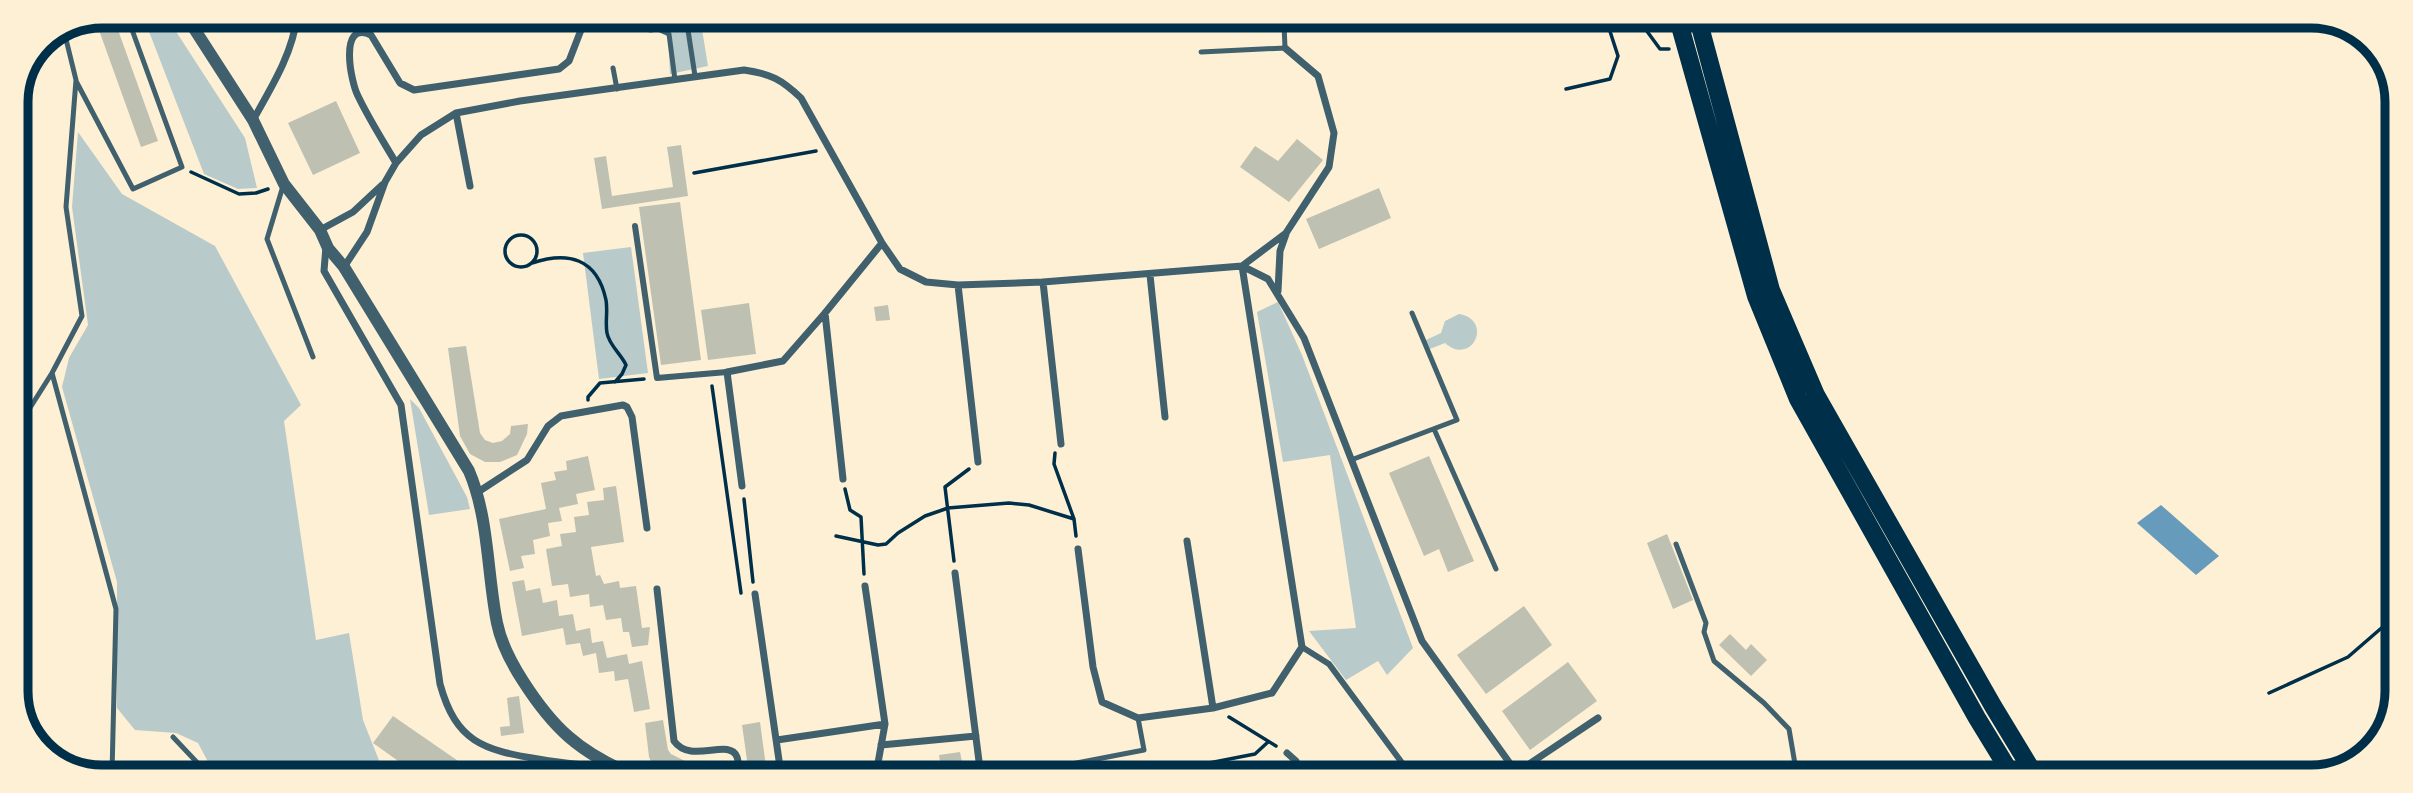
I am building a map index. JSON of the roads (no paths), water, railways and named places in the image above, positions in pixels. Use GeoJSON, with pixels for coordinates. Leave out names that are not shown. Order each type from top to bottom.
{"type":"FeatureCollection","features":[{"type":"Feature","properties":{"kind":"highway"},"geometry":{"type":"LineString","coordinates":[[1680,28],[1756,296],[1798,399],[2006,765]]}},
{"type":"Feature","properties":{"kind":"highway"},"geometry":{"type":"LineString","coordinates":[[1700,28],[1771,289],[1816,394],[2029,765]]}},
{"type":"Feature","properties":{"kind":"street"},"geometry":{"type":"LineString","coordinates":[[194,28],[253,120],[284,184],[320,230],[326,245],[344,267],[469,471],[478,492],[497,625],[516,670],[555,726],[586,752],[610,765]]}},
{"type":"Feature","properties":{"kind":"street"},"geometry":{"type":"LineString","coordinates":[[253,120],[277,76],[294,28]]}},
{"type":"Feature","properties":{"kind":"street"},"geometry":{"type":"LineString","coordinates":[[396,163],[356,90],[349,47],[350,39],[354,35],[362,32],[371,35],[400,83],[414,90],[559,69],[569,61],[582,28]]}},
{"type":"Feature","properties":{"kind":"street"},"geometry":{"type":"LineString","coordinates":[[1278,292],[1280,251],[1286,233],[1329,167],[1334,133],[1318,76],[1285,48]]}},
{"type":"Feature","properties":{"kind":"street"},"geometry":{"type":"LineString","coordinates":[[344,267],[367,232],[385,182],[396,163],[421,135],[456,113],[520,101],[744,70],[769,74],[786,83],[800,97],[882,243],[900,269],[926,282],[958,285],[1043,282],[1242,266],[1286,233]]}},
{"type":"Feature","properties":{"kind":"street"},"geometry":{"type":"LineString","coordinates":[[456,113],[471,187]]}},
{"type":"Feature","properties":{"kind":"street"},"geometry":{"type":"LineString","coordinates":[[320,230],[353,212],[385,182]]}},
{"type":"Feature","properties":{"kind":"street"},"geometry":{"type":"LineString","coordinates":[[635,226],[657,378],[727,372],[783,360],[882,243]]}},
{"type":"Feature","properties":{"kind":"street"},"geometry":{"type":"LineString","coordinates":[[326,245],[324,271],[401,405],[440,684],[446,705],[466,734],[484,746],[503,754],[574,765]]}},
{"type":"Feature","properties":{"kind":"street"},"geometry":{"type":"LineString","coordinates":[[1242,266],[1268,279],[1304,338],[1422,641],[1509,765]]}},
{"type":"Feature","properties":{"kind":"street"},"geometry":{"type":"LineString","coordinates":[[1078,549],[1093,667],[1102,702],[1138,718],[1213,708],[1272,693],[1302,647],[1242,266]]}},
{"type":"Feature","properties":{"kind":"street"},"geometry":{"type":"LineString","coordinates":[[1150,275],[1165,417]]}},
{"type":"Feature","properties":{"kind":"street"},"geometry":{"type":"LineString","coordinates":[[1043,282],[1061,444]]}},
{"type":"Feature","properties":{"kind":"street"},"geometry":{"type":"LineString","coordinates":[[958,285],[978,462]]}},
{"type":"Feature","properties":{"kind":"street"},"geometry":{"type":"LineString","coordinates":[[825,313],[843,479]]}},
{"type":"Feature","properties":{"kind":"street"},"geometry":{"type":"LineString","coordinates":[[727,372],[742,486]]}},
{"type":"Feature","properties":{"kind":"street"},"geometry":{"type":"LineString","coordinates":[[478,492],[527,460],[553,420],[561,416],[619,405],[627,407],[632,417],[647,528]]}},
{"type":"Feature","properties":{"kind":"street"},"geometry":{"type":"LineString","coordinates":[[1186,541],[1213,708]]}},
{"type":"Feature","properties":{"kind":"street"},"geometry":{"type":"LineString","coordinates":[[955,573],[980,765]]}},
{"type":"Feature","properties":{"kind":"street"},"geometry":{"type":"LineString","coordinates":[[865,586],[885,724],[878,765]]}},
{"type":"Feature","properties":{"kind":"street"},"geometry":{"type":"LineString","coordinates":[[657,589],[674,741],[689,752],[724,749],[732,751],[738,765]]}},
{"type":"Feature","properties":{"kind":"street"},"geometry":{"type":"LineString","coordinates":[[755,594],[781,765]]}},
{"type":"Feature","properties":{"kind":"street"},"geometry":{"type":"LineString","coordinates":[[1302,647],[1329,664],[1404,765]]}},
{"type":"Feature","properties":{"kind":"street"},"geometry":{"type":"LineString","coordinates":[[1528,765],[1598,718]]}},
{"type":"Feature","properties":{"kind":"street"},"geometry":{"type":"LineString","coordinates":[[777,740],[885,724]]}},
{"type":"Feature","properties":{"kind":"street"},"geometry":{"type":"LineString","coordinates":[[881,745],[976,736]]}},
{"type":"Feature","properties":{"kind":"street"},"geometry":{"type":"LineString","coordinates":[[1287,752],[1297,765]]}},
{"type":"Feature","properties":{"kind":"lane"},"geometry":{"type":"LineString","coordinates":[[65,38],[76,80],[133,189],[182,167],[131,28]]}},
{"type":"Feature","properties":{"kind":"lane"},"geometry":{"type":"LineString","coordinates":[[688,28],[695,76]]}},
{"type":"Feature","properties":{"kind":"lane"},"geometry":{"type":"LineString","coordinates":[[1170,28],[1193,28]]}},
{"type":"Feature","properties":{"kind":"lane"},"geometry":{"type":"LineString","coordinates":[[1201,52],[1285,48],[1284,28]]}},
{"type":"Feature","properties":{"kind":"lane"},"geometry":{"type":"LineString","coordinates":[[650,30],[658,29],[669,34],[675,80]]}},
{"type":"Feature","properties":{"kind":"lane"},"geometry":{"type":"LineString","coordinates":[[613,68],[617,89]]}},
{"type":"Feature","properties":{"kind":"lane"},"geometry":{"type":"LineString","coordinates":[[28,409],[52,373],[82,316],[66,207],[76,80]]}},
{"type":"Feature","properties":{"kind":"lane"},"geometry":{"type":"LineString","coordinates":[[284,184],[267,239],[313,357]]}},
{"type":"Feature","properties":{"kind":"lane"},"geometry":{"type":"LineString","coordinates":[[1351,460],[1457,420],[1412,313]]}},
{"type":"Feature","properties":{"kind":"lane"},"geometry":{"type":"LineString","coordinates":[[52,373],[117,609],[112,765]]}},
{"type":"Feature","properties":{"kind":"lane"},"geometry":{"type":"LineString","coordinates":[[1434,429],[1496,569]]}},
{"type":"Feature","properties":{"kind":"lane"},"geometry":{"type":"LineString","coordinates":[[1676,544],[1706,623],[1704,632],[1714,661],[1764,703],[1789,730],[1796,765]]}},
{"type":"Feature","properties":{"kind":"lane"},"geometry":{"type":"LineString","coordinates":[[1066,765],[1144,750],[1138,718]]}},
{"type":"Feature","properties":{"kind":"lane"},"geometry":{"type":"LineString","coordinates":[[173,737],[199,765]]}},
{"type":"Feature","properties":{"kind":"water"},"geometry":{"type":"Polygon","coordinates":[[[2161,505],[2219,556],[2196,575],[2137,523],[2161,505]]]}}]}
